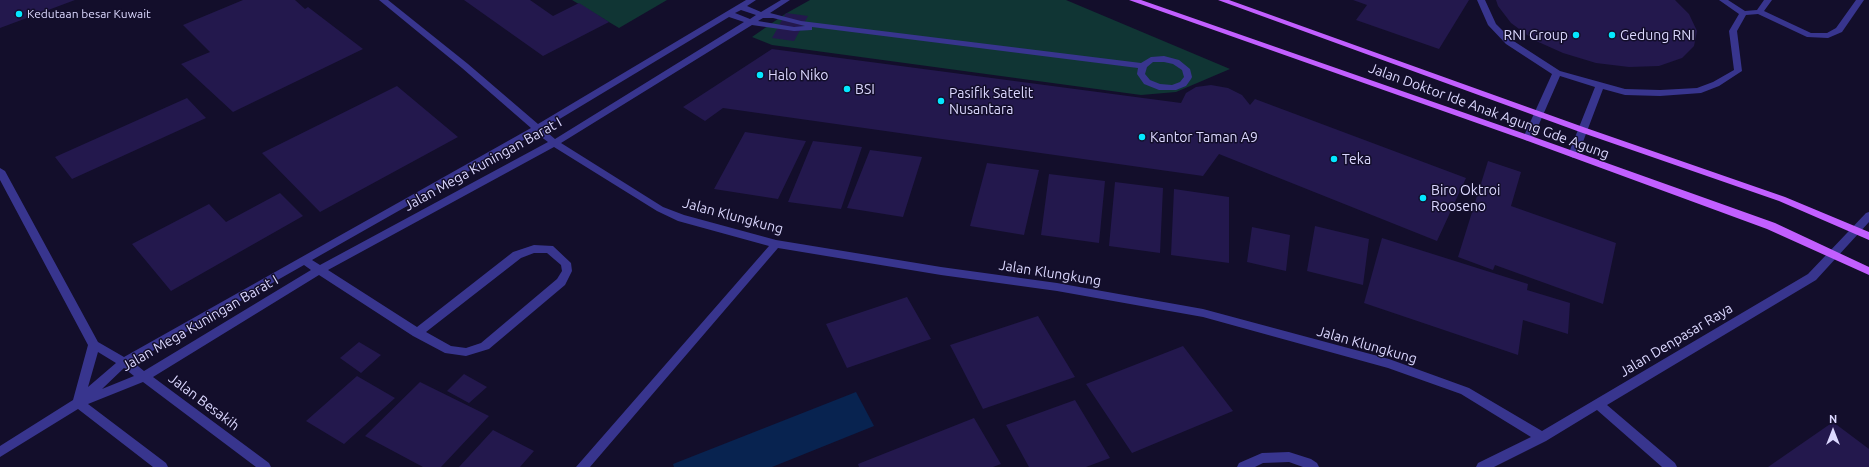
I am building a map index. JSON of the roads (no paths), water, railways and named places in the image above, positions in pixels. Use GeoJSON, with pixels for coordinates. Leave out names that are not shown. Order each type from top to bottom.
{"type":"FeatureCollection","features":[{"type":"Feature","properties":{"kind":"main road","name":"Jalan Doktor Ide Anak Agung Gde Agung"},"geometry":{"type":"LineString","coordinates":[[1133,0],[1528,138],[1770,226],[1869,271]]}},
{"type":"Feature","properties":{"kind":"main road","name":"Jalan Doktor Ide Anak Agung Gde Agung"},"geometry":{"type":"LineString","coordinates":[[1222,0],[1583,130],[1782,199],[1869,236]]}},
{"type":"Feature","properties":{"kind":"street","name":"Jalan Klungkung"},"geometry":{"type":"LineString","coordinates":[[385,0],[465,66],[554,143],[660,209],[732,233],[776,244],[1057,287],[1204,314],[1389,364],[1465,391],[1542,437]]}},
{"type":"Feature","properties":{"kind":"street","name":"Jalan Mega Kuningan Barat I"},"geometry":{"type":"LineString","coordinates":[[78,402],[124,362],[536,129],[752,0]]}},
{"type":"Feature","properties":{"kind":"street","name":"Jalan Mega Kuningan Barat I"},"geometry":{"type":"LineString","coordinates":[[78,402],[144,377],[321,269],[554,143],[786,0]]}},
{"type":"Feature","properties":{"kind":"street"},"geometry":{"type":"LineString","coordinates":[[1480,0],[1492,25],[1509,42],[1557,73],[1625,92],[1660,93],[1698,90],[1716,84],[1738,71],[1733,31],[1743,13]]}},
{"type":"Feature","properties":{"kind":"street"},"geometry":{"type":"LineString","coordinates":[[1722,0],[1743,13],[1759,12],[1810,35],[1828,36],[1839,30],[1860,0]]}},
{"type":"Feature","properties":{"kind":"street"},"geometry":{"type":"LineString","coordinates":[[1759,12],[1768,0]]}},
{"type":"Feature","properties":{"kind":"street"},"geometry":{"type":"LineString","coordinates":[[741,7],[762,15],[774,16],[801,23],[1143,66],[1151,60],[1164,59],[1176,62],[1186,69],[1188,77],[1183,84],[1173,88],[1159,87],[1147,82],[1141,74],[1143,66]]}},
{"type":"Feature","properties":{"kind":"street"},"geometry":{"type":"LineString","coordinates":[[729,14],[751,22],[794,29],[829,26]]}},
{"type":"Feature","properties":{"kind":"street"},"geometry":{"type":"LineString","coordinates":[[1528,138],[1557,73]]}},
{"type":"Feature","properties":{"kind":"street"},"geometry":{"type":"LineString","coordinates":[[1573,155],[1600,86]]}},
{"type":"Feature","properties":{"kind":"street"},"geometry":{"type":"LineString","coordinates":[[0,170],[94,344],[78,402],[0,452]]}},
{"type":"Feature","properties":{"kind":"street","name":"Jalan Denpasar Raya"},"geometry":{"type":"LineString","coordinates":[[1482,467],[1542,437],[1812,277],[1869,216]]}},
{"type":"Feature","properties":{"kind":"street"},"geometry":{"type":"LineString","coordinates":[[582,467],[776,244]]}},
{"type":"Feature","properties":{"kind":"street"},"geometry":{"type":"LineString","coordinates":[[304,260],[321,269],[345,288],[417,333],[450,350],[466,352],[485,346],[561,282],[567,270],[566,263],[549,249],[534,249],[517,255],[417,333]]}},
{"type":"Feature","properties":{"kind":"street","name":"Jalan Besakih"},"geometry":{"type":"LineString","coordinates":[[94,344],[124,362],[266,467]]}},
{"type":"Feature","properties":{"kind":"street"},"geometry":{"type":"LineString","coordinates":[[78,402],[162,467]]}},
{"type":"Feature","properties":{"kind":"street"},"geometry":{"type":"LineString","coordinates":[[1598,404],[1671,467]]}},
{"type":"Feature","properties":{"kind":"street"},"geometry":{"type":"LineString","coordinates":[[1243,467],[1262,458],[1289,457],[1308,463],[1313,467]]}},
{"type":"Feature","properties":{"kind":"water"},"geometry":{"type":"Polygon","coordinates":[[[856,392],[874,426],[772,467],[674,467],[673,464],[856,392]]]}},
{"type":"Feature","properties":{"kind":"place","name":"Kedutaan besar Kuwait"},"geometry":{"type":"Point","coordinates":[19,14]}},
{"type":"Feature","properties":{"kind":"place","name":"RNI Group"},"geometry":{"type":"Point","coordinates":[1576,35]}},
{"type":"Feature","properties":{"kind":"place","name":"Gedung RNI"},"geometry":{"type":"Point","coordinates":[1612,35]}},
{"type":"Feature","properties":{"kind":"place","name":"Halo Niko"},"geometry":{"type":"Point","coordinates":[760,75]}},
{"type":"Feature","properties":{"kind":"place","name":"BSI"},"geometry":{"type":"Point","coordinates":[847,89]}},
{"type":"Feature","properties":{"kind":"place","name":"Pasifik Satelit Nusantara"},"geometry":{"type":"Point","coordinates":[941,101]}},
{"type":"Feature","properties":{"kind":"place","name":"Kantor Taman A9"},"geometry":{"type":"Point","coordinates":[1142,137]}},
{"type":"Feature","properties":{"kind":"place","name":"Teka"},"geometry":{"type":"Point","coordinates":[1334,159]}},
{"type":"Feature","properties":{"kind":"place","name":"Biro Oktroi Rooseno"},"geometry":{"type":"Point","coordinates":[1423,198]}}]}
